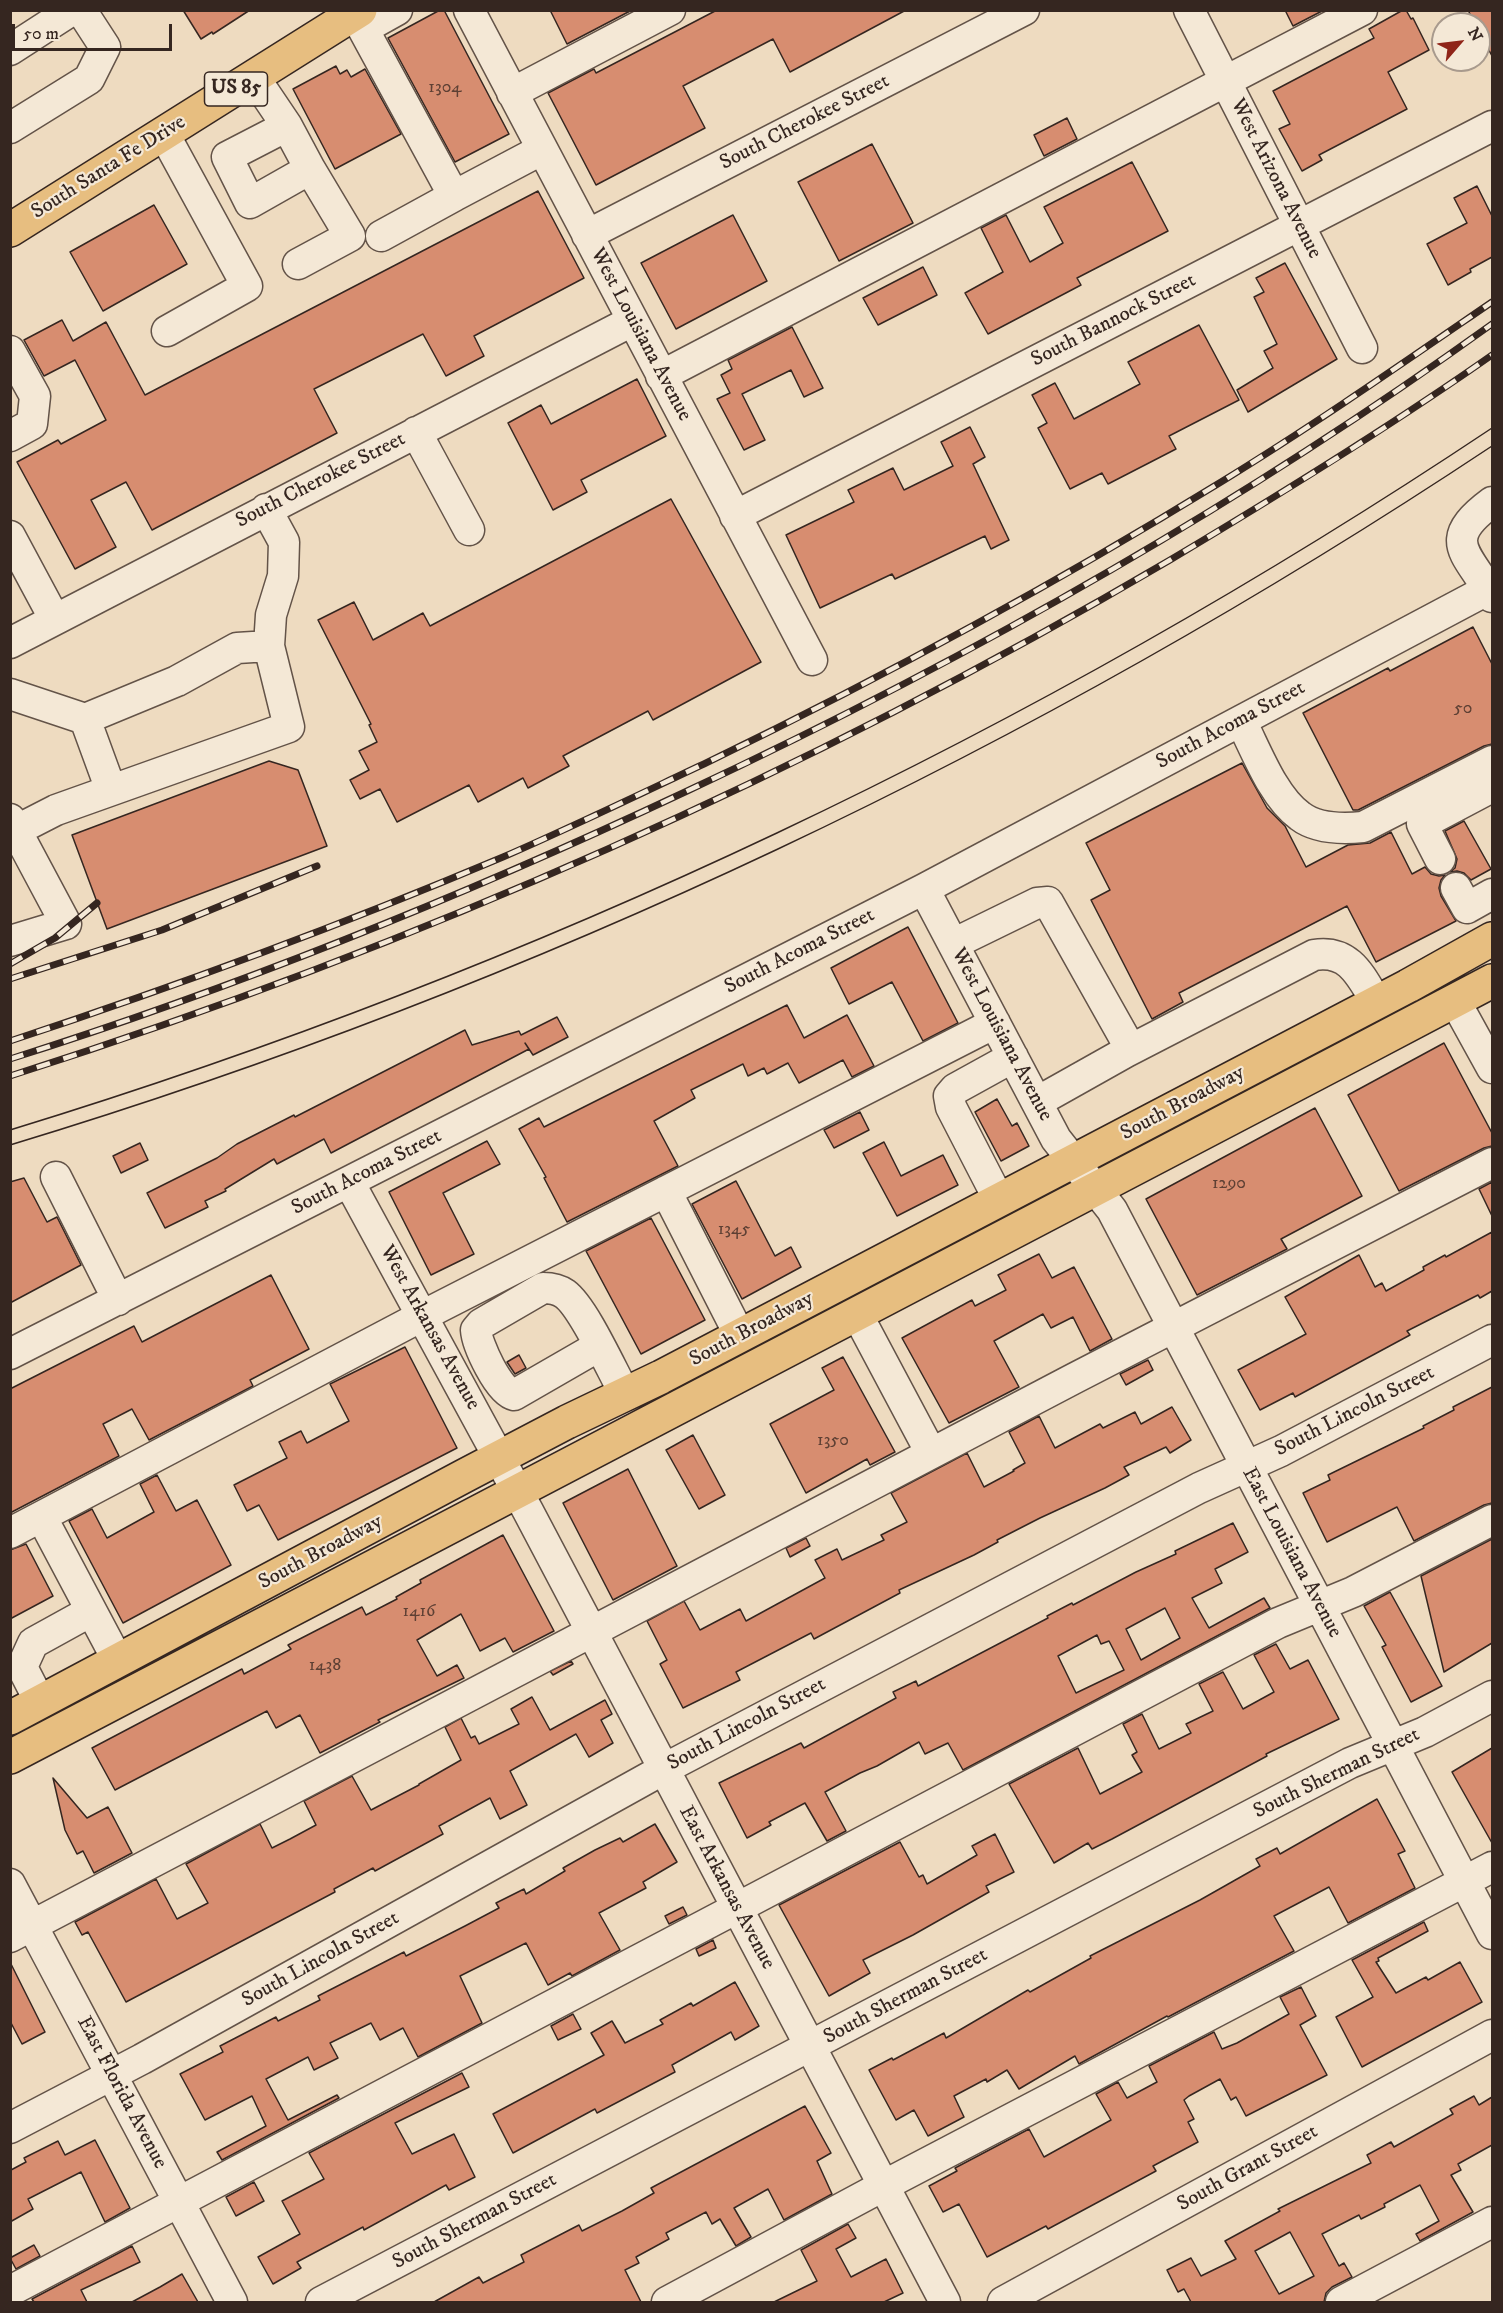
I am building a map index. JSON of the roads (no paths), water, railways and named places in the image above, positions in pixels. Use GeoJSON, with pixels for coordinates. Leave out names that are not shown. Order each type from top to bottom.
{"type":"FeatureCollection","features":[{"type":"Feature","properties":{"kind":"main road","name":"South Santa Fe Drive"},"geometry":{"type":"LineString","coordinates":[[10,230],[254,77],[359,18]]}},
{"type":"Feature","properties":{"kind":"main road","name":"South Broadway"},"geometry":{"type":"LineString","coordinates":[[10,1718],[118,1661],[508,1473],[857,1314],[1085,1175],[1377,1003],[1492,939]]}},
{"type":"Feature","properties":{"kind":"main road","name":"South Broadway"},"geometry":{"type":"LineString","coordinates":[[10,1757],[508,1473],[626,1394],[999,1200],[1085,1175],[1455,1001],[1492,981]]}},
{"type":"Feature","properties":{"kind":"street"},"geometry":{"type":"LineString","coordinates":[[10,50],[72,10]]}},
{"type":"Feature","properties":{"kind":"street"},"geometry":{"type":"LineString","coordinates":[[10,128],[89,79],[105,47],[81,10]]}},
{"type":"Feature","properties":{"kind":"street"},"geometry":{"type":"LineString","coordinates":[[398,10],[359,18],[454,196]]}},
{"type":"Feature","properties":{"kind":"street","name":"West Louisiana Avenue"},"geometry":{"type":"LineString","coordinates":[[469,10],[812,660]]}},
{"type":"Feature","properties":{"kind":"street"},"geometry":{"type":"LineString","coordinates":[[512,93],[670,10]]}},
{"type":"Feature","properties":{"kind":"street","name":"South Cherokee Street"},"geometry":{"type":"LineString","coordinates":[[587,235],[1024,10]]}},
{"type":"Feature","properties":{"kind":"street","name":"West Arizona Avenue"},"geometry":{"type":"LineString","coordinates":[[1189,10],[1362,348]]}},
{"type":"Feature","properties":{"kind":"street"},"geometry":{"type":"LineString","coordinates":[[661,376],[1362,10]]}},
{"type":"Feature","properties":{"kind":"street"},"geometry":{"type":"LineString","coordinates":[[254,77],[287,126],[350,236],[298,264]]}},
{"type":"Feature","properties":{"kind":"street"},"geometry":{"type":"LineString","coordinates":[[287,126],[227,157],[250,203],[310,169]]}},
{"type":"Feature","properties":{"kind":"street","name":"South Bannock Street"},"geometry":{"type":"LineString","coordinates":[[735,516],[1492,126]]}},
{"type":"Feature","properties":{"kind":"street"},"geometry":{"type":"LineString","coordinates":[[164,134],[247,286],[166,331]]}},
{"type":"Feature","properties":{"kind":"street"},"geometry":{"type":"LineString","coordinates":[[381,236],[541,150]]}},
{"type":"Feature","properties":{"kind":"street","name":"South Cherokee Street"},"geometry":{"type":"LineString","coordinates":[[10,642],[632,321]]}},
{"type":"Feature","properties":{"kind":"street"},"geometry":{"type":"LineString","coordinates":[[10,351],[36,396],[32,424],[10,436]]}},
{"type":"Feature","properties":{"kind":"street"},"geometry":{"type":"LineString","coordinates":[[416,432],[469,530]]}},
{"type":"Feature","properties":{"kind":"street","name":"South Acoma Street"},"geometry":{"type":"LineString","coordinates":[[10,1354],[924,889],[1241,721],[1491,593],[1467,558],[1461,541],[1463,532],[1470,522],[1492,502]]}},
{"type":"Feature","properties":{"kind":"street"},"geometry":{"type":"LineString","coordinates":[[10,941],[66,924],[14,824],[290,727],[269,646],[271,615],[283,576],[284,542],[266,509]]}},
{"type":"Feature","properties":{"kind":"street"},"geometry":{"type":"LineString","coordinates":[[10,536],[54,618]]}},
{"type":"Feature","properties":{"kind":"street"},"geometry":{"type":"LineString","coordinates":[[10,694],[85,719],[177,681],[237,648],[269,646]]}},
{"type":"Feature","properties":{"kind":"street"},"geometry":{"type":"LineString","coordinates":[[85,719],[111,790]]}},
{"type":"Feature","properties":{"kind":"street"},"geometry":{"type":"LineString","coordinates":[[1241,721],[1281,797],[1293,810],[1314,823],[1345,829],[1364,827],[1492,761]]}},
{"type":"Feature","properties":{"kind":"street"},"geometry":{"type":"LineString","coordinates":[[1440,859],[1422,824],[1490,802]]}},
{"type":"Feature","properties":{"kind":"street","name":"West Louisiana Avenue"},"geometry":{"type":"LineString","coordinates":[[924,889],[1056,1139],[1085,1175]]}},
{"type":"Feature","properties":{"kind":"street"},"geometry":{"type":"LineString","coordinates":[[953,944],[1037,903],[1048,902],[1125,1039],[1126,1052]]}},
{"type":"Feature","properties":{"kind":"street"},"geometry":{"type":"LineString","coordinates":[[1037,1102],[1126,1052],[1314,954],[1334,954],[1345,959],[1356,970],[1377,1003]]}},
{"type":"Feature","properties":{"kind":"street"},"geometry":{"type":"LineString","coordinates":[[1455,1001],[1492,1068]]}},
{"type":"Feature","properties":{"kind":"street"},"geometry":{"type":"LineString","coordinates":[[10,1533],[422,1316],[995,1023]]}},
{"type":"Feature","properties":{"kind":"street"},"geometry":{"type":"LineString","coordinates":[[999,1200],[951,1107],[949,1096],[955,1089],[1013,1057]]}},
{"type":"Feature","properties":{"kind":"street"},"geometry":{"type":"LineString","coordinates":[[22,1931],[591,1630],[1492,1163]]}},
{"type":"Feature","properties":{"kind":"street","name":"East Louisiana Avenue"},"geometry":{"type":"LineString","coordinates":[[1085,1175],[1112,1210],[1492,1934]]}},
{"type":"Feature","properties":{"kind":"street"},"geometry":{"type":"LineString","coordinates":[[56,1177],[118,1300]]}},
{"type":"Feature","properties":{"kind":"street","name":"West Arkansas Avenue"},"geometry":{"type":"LineString","coordinates":[[350,1182],[508,1473]]}},
{"type":"Feature","properties":{"kind":"street"},"geometry":{"type":"LineString","coordinates":[[666,1191],[740,1336]]}},
{"type":"Feature","properties":{"kind":"street"},"geometry":{"type":"LineString","coordinates":[[857,1314],[931,1453]]}},
{"type":"Feature","properties":{"kind":"street","name":"South Lincoln Street"},"geometry":{"type":"LineString","coordinates":[[10,2128],[112,2076],[664,1769],[1199,1488],[1246,1467],[1492,1340]]}},
{"type":"Feature","properties":{"kind":"street"},"geometry":{"type":"LineString","coordinates":[[599,1346],[626,1394]]}},
{"type":"Feature","properties":{"kind":"street","name":"East Arkansas Avenue"},"geometry":{"type":"LineString","coordinates":[[508,1473],[945,2302]]}},
{"type":"Feature","properties":{"kind":"street"},"geometry":{"type":"LineString","coordinates":[[10,2291],[1278,1623],[1353,1592],[1492,1520]]}},
{"type":"Feature","properties":{"kind":"street"},"geometry":{"type":"LineString","coordinates":[[49,1531],[118,1661]]}},
{"type":"Feature","properties":{"kind":"street"},"geometry":{"type":"LineString","coordinates":[[40,1702],[16,1670],[33,1643],[91,1611]]}},
{"type":"Feature","properties":{"kind":"street","name":"South Sherman Street"},"geometry":{"type":"LineString","coordinates":[[321,2302],[1350,1763],[1425,1732],[1492,1696]]}},
{"type":"Feature","properties":{"kind":"street"},"geometry":{"type":"LineString","coordinates":[[667,2302],[883,2186],[1492,1867]]}},
{"type":"Feature","properties":{"kind":"street","name":"East Florida Avenue"},"geometry":{"type":"LineString","coordinates":[[10,1884],[22,1931],[112,2076],[232,2302]]}},
{"type":"Feature","properties":{"kind":"street","name":"South Grant Street"},"geometry":{"type":"LineString","coordinates":[[1004,2302],[1492,2035]]}},
{"type":"Feature","properties":{"kind":"street"},"geometry":{"type":"LineString","coordinates":[[1341,2302],[1492,2222]]}},
{"type":"Feature","properties":{"kind":"tram line"},"geometry":{"type":"LineString","coordinates":[[10,1130],[206,1066],[399,995],[590,918],[777,833],[961,742],[1142,644],[1319,539],[1492,428]]}},
{"type":"Feature","properties":{"kind":"tram line"},"geometry":{"type":"LineString","coordinates":[[10,1145],[206,1082],[399,1011],[589,934],[777,850],[961,758],[1142,661],[1319,557],[1492,446]]}},
{"type":"Feature","properties":{"kind":"railway"},"geometry":{"type":"LineString","coordinates":[[10,1041],[135,999],[382,907],[503,857],[773,730],[968,628],[1158,520],[1358,394],[1492,302]]}},
{"type":"Feature","properties":{"kind":"railway"},"geometry":{"type":"LineString","coordinates":[[10,1059],[182,1001],[352,937],[603,830],[790,741],[998,634],[1099,577],[1299,455],[1492,324]]}},
{"type":"Feature","properties":{"kind":"railway"},"geometry":{"type":"LineString","coordinates":[[10,1076],[161,1026],[459,913],[749,784],[1032,639],[1170,560],[1333,460],[1492,355]]}},
{"type":"Feature","properties":{"kind":"railway"},"geometry":{"type":"LineString","coordinates":[[10,979],[162,930],[317,866]]}},
{"type":"Feature","properties":{"kind":"railway"},"geometry":{"type":"LineString","coordinates":[[10,964],[55,938],[97,903]]}}]}
